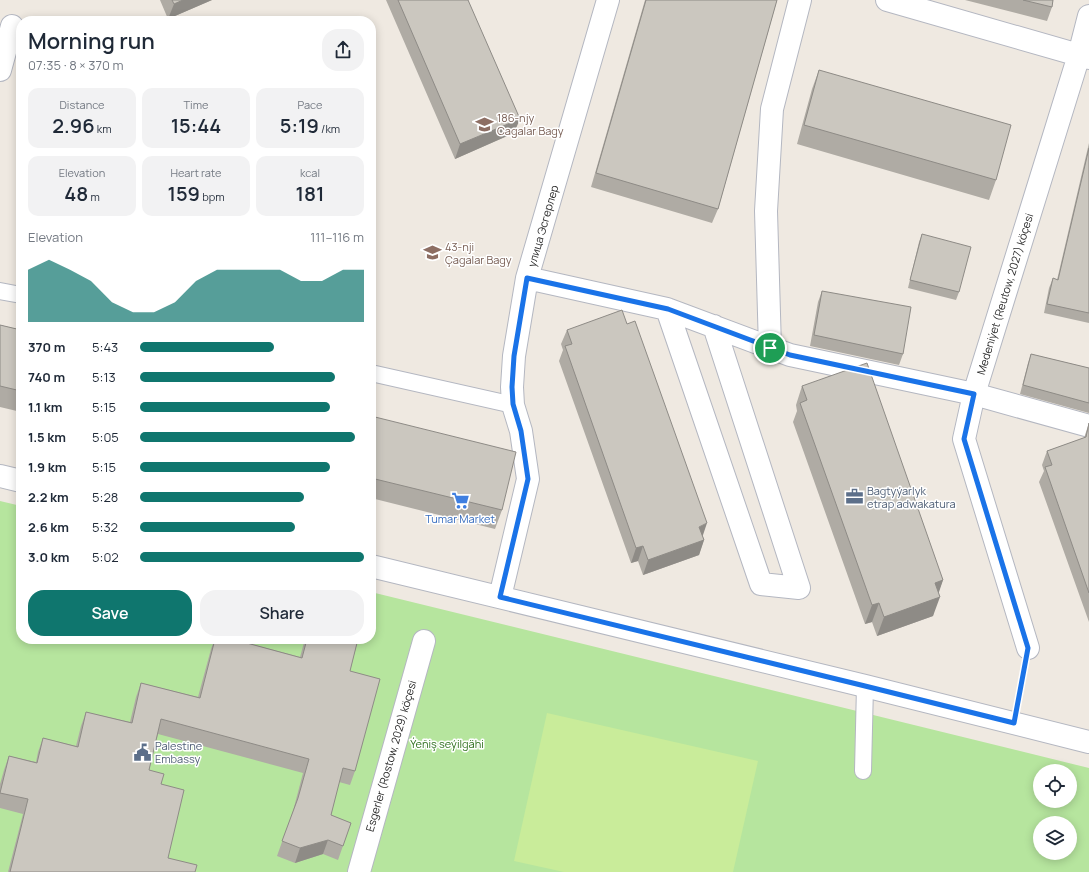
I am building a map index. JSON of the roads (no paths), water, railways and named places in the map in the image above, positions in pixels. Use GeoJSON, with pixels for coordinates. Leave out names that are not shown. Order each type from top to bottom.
{"type":"FeatureCollection","features":[{"type":"Feature","properties":{"kind":"street","name":"улица Эсгерлер"},"geometry":{"type":"LineString","coordinates":[[500,597],[528,479],[521,431],[513,404],[512,387],[514,356],[527,278],[608,0]]}},
{"type":"Feature","properties":{"kind":"street"},"geometry":{"type":"LineString","coordinates":[[770,348],[766,211],[772,109],[800,0]]}},
{"type":"Feature","properties":{"kind":"street"},"geometry":{"type":"LineString","coordinates":[[887,0],[1084,56]]}},
{"type":"Feature","properties":{"kind":"street","name":"Medeniýet (Reutow, 2027) köçesi"},"geometry":{"type":"LineString","coordinates":[[1028,648],[964,439],[974,394],[1084,56],[1089,16]]}},
{"type":"Feature","properties":{"kind":"street"},"geometry":{"type":"LineString","coordinates":[[0,70],[12,26]]}},
{"type":"Feature","properties":{"kind":"street"},"geometry":{"type":"LineString","coordinates":[[527,278],[668,309],[790,355],[974,394],[1089,426]]}},
{"type":"Feature","properties":{"kind":"street"},"geometry":{"type":"LineString","coordinates":[[668,309],[761,584],[799,588],[714,326]]}},
{"type":"Feature","properties":{"kind":"street"},"geometry":{"type":"LineString","coordinates":[[0,476],[16,480]]}},
{"type":"Feature","properties":{"kind":"street"},"geometry":{"type":"LineString","coordinates":[[376,567],[1089,742]]}},
{"type":"Feature","properties":{"kind":"street","name":"Esgerler (Rostow, 2029) köçesi"},"geometry":{"type":"LineString","coordinates":[[358,872],[424,641]]}},
{"type":"Feature","properties":{"kind":"lane"},"geometry":{"type":"LineString","coordinates":[[0,291],[16,294]]}},
{"type":"Feature","properties":{"kind":"lane"},"geometry":{"type":"LineString","coordinates":[[376,374],[513,404]]}},
{"type":"Feature","properties":{"kind":"lane"},"geometry":{"type":"LineString","coordinates":[[863,771],[865,686]]}},
{"type":"Feature","properties":{"kind":"place","name":"186-njy Cagalar Bagy"},"geometry":{"type":"Point","coordinates":[484,124]}},
{"type":"Feature","properties":{"kind":"place","name":"43-nji Çagalar Bagy"},"geometry":{"type":"Point","coordinates":[432,253]}},
{"type":"Feature","properties":{"kind":"place","name":"Bagtyýarlyk etrap adwakatura"},"geometry":{"type":"Point","coordinates":[854,497]}},
{"type":"Feature","properties":{"kind":"place","name":"Tumar Market"},"geometry":{"type":"Point","coordinates":[460,501]}},
{"type":"Feature","properties":{"kind":"place","name":"Palestine Embassy"},"geometry":{"type":"Point","coordinates":[142,752]}},
{"type":"Feature","properties":{"kind":"park label","name":"Ýeňiş seýilgähi"},"geometry":{"type":"Point","coordinates":[447,744]}}]}
